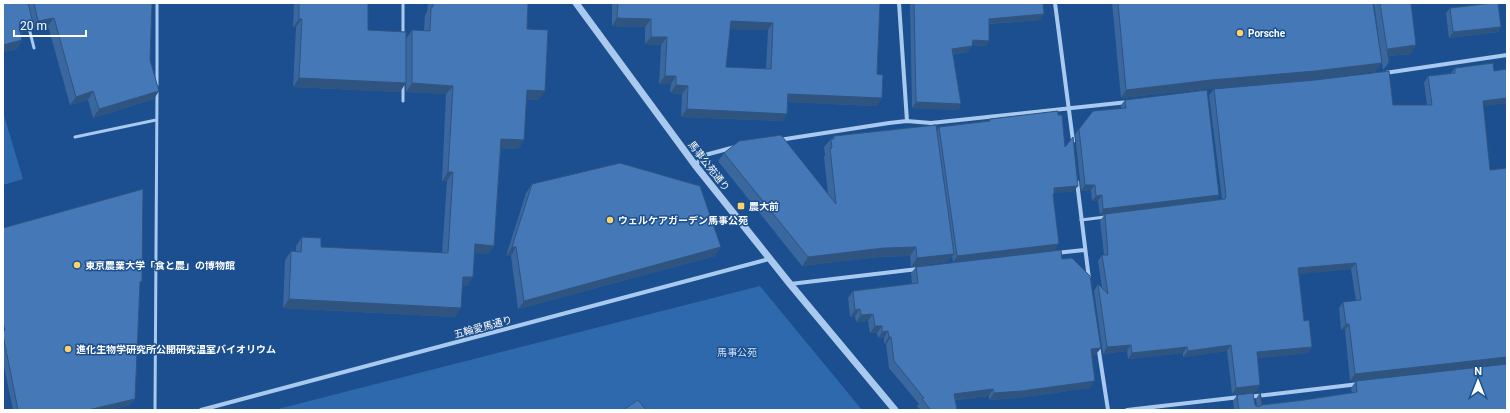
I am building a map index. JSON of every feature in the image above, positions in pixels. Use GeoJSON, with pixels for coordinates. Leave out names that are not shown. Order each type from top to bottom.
{"type":"FeatureCollection","features":[{"type":"Feature","properties":{"kind":"street","name":"馬事公苑通り"},"geometry":{"type":"LineString","coordinates":[[576,3],[695,165],[769,259],[895,410]]}},
{"type":"Feature","properties":{"kind":"street"},"geometry":{"type":"LineString","coordinates":[[899,3],[907,122]]}},
{"type":"Feature","properties":{"kind":"street"},"geometry":{"type":"LineString","coordinates":[[1055,3],[1073,146]]}},
{"type":"Feature","properties":{"kind":"street"},"geometry":{"type":"LineString","coordinates":[[1380,74],[1507,55]]}},
{"type":"Feature","properties":{"kind":"street"},"geometry":{"type":"LineString","coordinates":[[776,140],[907,122],[931,123],[1130,101]]}},
{"type":"Feature","properties":{"kind":"street"},"geometry":{"type":"LineString","coordinates":[[695,165],[705,155],[738,146]]}},
{"type":"Feature","properties":{"kind":"street"},"geometry":{"type":"LineString","coordinates":[[1076,175],[1084,250],[1090,288]]}},
{"type":"Feature","properties":{"kind":"street"},"geometry":{"type":"LineString","coordinates":[[1053,254],[1084,250]]}},
{"type":"Feature","properties":{"kind":"street","name":"五輪愛馬通り"},"geometry":{"type":"LineString","coordinates":[[201,410],[769,259]]}},
{"type":"Feature","properties":{"kind":"street"},"geometry":{"type":"LineString","coordinates":[[790,284],[919,269]]}},
{"type":"Feature","properties":{"kind":"street"},"geometry":{"type":"LineString","coordinates":[[1098,341],[1108,410]]}},
{"type":"Feature","properties":{"kind":"street"},"geometry":{"type":"LineString","coordinates":[[1127,410],[1368,383]]}},
{"type":"Feature","properties":{"kind":"street"},"geometry":{"type":"LineString","coordinates":[[1252,396],[1253,403]]}},
{"type":"Feature","properties":{"kind":"lane"},"geometry":{"type":"LineString","coordinates":[[155,410],[157,3]]}},
{"type":"Feature","properties":{"kind":"lane"},"geometry":{"type":"LineString","coordinates":[[402,3],[403,41]]}},
{"type":"Feature","properties":{"kind":"lane"},"geometry":{"type":"LineString","coordinates":[[27,18],[34,48]]}},
{"type":"Feature","properties":{"kind":"lane"},"geometry":{"type":"LineString","coordinates":[[403,78],[403,101]]}},
{"type":"Feature","properties":{"kind":"lane"},"geometry":{"type":"LineString","coordinates":[[75,137],[156,120]]}},
{"type":"Feature","properties":{"kind":"lane"},"geometry":{"type":"LineString","coordinates":[[931,123],[932,130]]}},
{"type":"Feature","properties":{"kind":"lane"},"geometry":{"type":"LineString","coordinates":[[1081,220],[1112,216]]}},
{"type":"Feature","properties":{"kind":"green space"},"geometry":{"type":"Polygon","coordinates":[[[3,112],[23,179],[3,185],[3,112]]]}},
{"type":"Feature","properties":{"kind":"green space","name":"馬事公苑"},"geometry":{"type":"Polygon","coordinates":[[[760,286],[862,410],[274,410],[760,286]]]}},
{"type":"Feature","properties":{"kind":"building"},"geometry":{"type":"Polygon","coordinates":[[[3,3],[28,3],[33,23],[19,26],[22,40],[3,45],[3,3]]]}},
{"type":"Feature","properties":{"kind":"building"},"geometry":{"type":"Polygon","coordinates":[[[34,3],[152,3],[150,60],[159,91],[99,109],[93,91],[76,97],[54,18],[38,21],[34,3]]]}},
{"type":"Feature","properties":{"kind":"building"},"geometry":{"type":"Polygon","coordinates":[[[299,3],[368,3],[368,30],[406,32],[406,83],[299,78],[302,19],[299,19],[299,3]]]}},
{"type":"Feature","properties":{"kind":"building"},"geometry":{"type":"Polygon","coordinates":[[[433,3],[528,3],[527,29],[548,30],[545,91],[527,90],[524,140],[501,139],[494,246],[475,244],[473,277],[463,277],[461,308],[289,299],[291,251],[301,252],[302,237],[321,238],[321,247],[448,253],[453,172],[448,172],[453,86],[412,83],[412,30],[430,31],[431,7],[433,7],[433,3]]]}},
{"type":"Feature","properties":{"kind":"building"},"geometry":{"type":"Polygon","coordinates":[[[618,3],[880,3],[877,74],[883,75],[882,98],[788,94],[787,114],[687,109],[688,86],[676,85],[676,76],[665,76],[667,37],[651,37],[651,19],[617,18],[618,3]],[[731,21],[726,67],[771,69],[773,23],[731,21]]]}},
{"type":"Feature","properties":{"kind":"building"},"geometry":{"type":"Polygon","coordinates":[[[914,3],[1043,3],[1044,14],[989,19],[989,41],[973,40],[972,46],[952,49],[961,104],[916,102],[914,3]]]}},
{"type":"Feature","properties":{"kind":"building","name":"Porsche"},"geometry":{"type":"Polygon","coordinates":[[[1118,3],[1373,3],[1382,63],[1126,90],[1118,3]]]}},
{"type":"Feature","properties":{"kind":"building"},"geometry":{"type":"Polygon","coordinates":[[[1380,3],[1411,3],[1416,45],[1388,49],[1389,62],[1380,3]]]}},
{"type":"Feature","properties":{"kind":"building"},"geometry":{"type":"Polygon","coordinates":[[[1498,3],[1501,27],[1453,32],[1450,8],[1498,3]]]}},
{"type":"Feature","properties":{"kind":"building"},"geometry":{"type":"Polygon","coordinates":[[[1493,63],[1494,71],[1507,69],[1507,98],[1483,101],[1490,170],[1507,168],[1507,357],[1355,374],[1349,324],[1346,324],[1343,302],[1361,300],[1356,263],[1298,268],[1304,321],[1309,320],[1312,347],[1257,352],[1260,385],[1236,388],[1231,345],[1188,351],[1187,347],[1132,353],[1131,345],[1107,347],[1098,284],[1108,294],[1102,255],[1108,255],[1105,214],[1225,199],[1226,196],[1214,89],[1315,80],[1389,71],[1393,105],[1432,105],[1428,76],[1455,73],[1455,68],[1493,63]]]}},
{"type":"Feature","properties":{"kind":"building"},"geometry":{"type":"Polygon","coordinates":[[[1207,90],[1219,195],[1103,209],[1102,195],[1096,196],[1095,185],[1085,185],[1079,129],[1093,111],[1126,108],[1125,100],[1207,90]]]}},
{"type":"Feature","properties":{"kind":"building"},"geometry":{"type":"Polygon","coordinates":[[[1058,111],[1058,115],[1062,115],[1065,147],[1073,137],[1078,186],[1054,188],[1053,194],[1059,244],[957,256],[939,127],[1058,111]]]}},
{"type":"Feature","properties":{"kind":"building"},"geometry":{"type":"Polygon","coordinates":[[[936,125],[954,254],[917,258],[916,247],[884,248],[808,257],[724,153],[739,141],[781,135],[836,204],[830,148],[832,148],[831,139],[834,139],[834,136],[936,125]]]}},
{"type":"Feature","properties":{"kind":"building","name":"ウェルケアガーデン馬事公苑"},"geometry":{"type":"Polygon","coordinates":[[[620,163],[700,186],[721,247],[524,301],[516,247],[512,247],[532,184],[620,163]]]}},
{"type":"Feature","properties":{"kind":"building"},"geometry":{"type":"Polygon","coordinates":[[[143,189],[142,281],[140,282],[135,399],[88,410],[18,410],[3,335],[3,331],[5,330],[3,322],[3,228],[143,189]]]}},
{"type":"Feature","properties":{"kind":"building"},"geometry":{"type":"Polygon","coordinates":[[[1061,250],[1062,259],[1072,258],[1090,276],[1101,348],[1091,349],[1095,381],[1022,391],[994,393],[993,389],[954,394],[957,410],[931,410],[922,399],[924,398],[894,361],[891,337],[889,337],[888,331],[882,332],[882,326],[875,326],[873,314],[861,315],[860,309],[855,310],[853,291],[918,283],[916,267],[1061,250]]]}},
{"type":"Feature","properties":{"kind":"building"},"geometry":{"type":"Polygon","coordinates":[[[1507,364],[1507,410],[1239,410],[1237,395],[1253,393],[1255,405],[1258,407],[1262,405],[1357,392],[1356,381],[1507,364]]]}},
{"type":"Feature","properties":{"kind":"building"},"geometry":{"type":"Polygon","coordinates":[[[638,400],[646,410],[623,410],[638,400]]]}},
{"type":"Feature","properties":{"kind":"place","name":"Porsche"},"geometry":{"type":"Point","coordinates":[1240,33]}},
{"type":"Feature","properties":{"kind":"place","name":"農大前"},"geometry":{"type":"Point","coordinates":[741,206]}},
{"type":"Feature","properties":{"kind":"place","name":"ウェルケアガーデン馬事公苑"},"geometry":{"type":"Point","coordinates":[610,220]}},
{"type":"Feature","properties":{"kind":"place","name":"東京農業大学「食と農」の博物館"},"geometry":{"type":"Point","coordinates":[77,265]}},
{"type":"Feature","properties":{"kind":"place","name":"進化生物学研究所公開研究温室バイオリウム"},"geometry":{"type":"Point","coordinates":[68,349]}}]}
